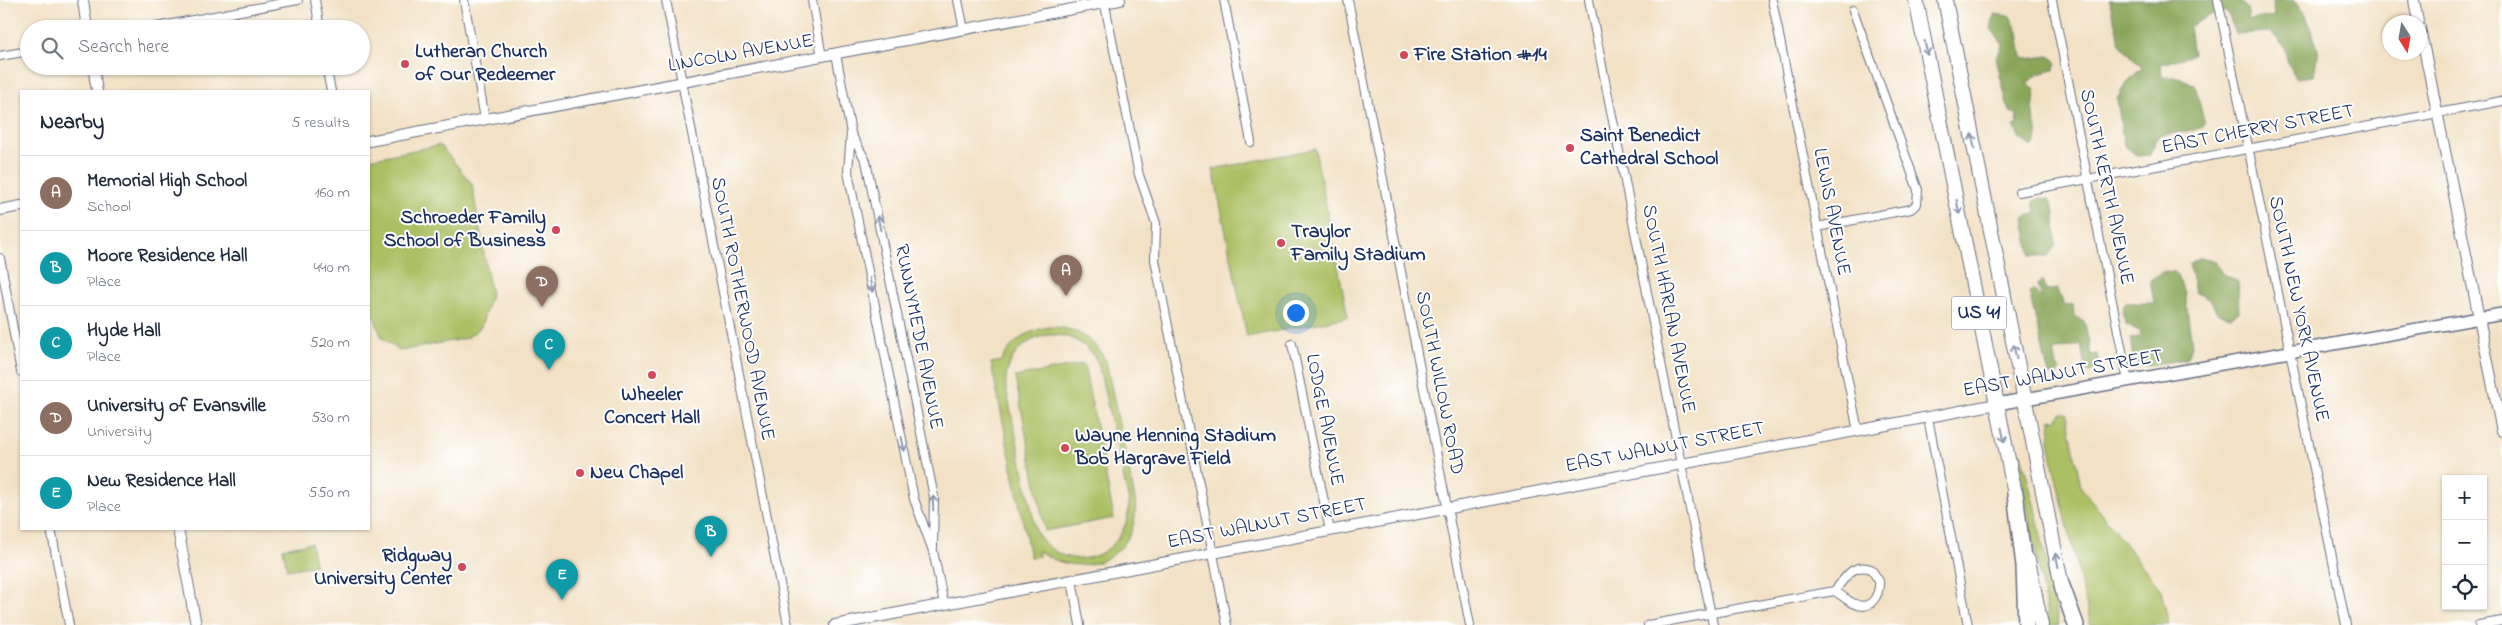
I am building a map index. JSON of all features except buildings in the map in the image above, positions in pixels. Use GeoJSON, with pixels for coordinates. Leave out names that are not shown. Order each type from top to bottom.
{"type":"FeatureCollection","features":[{"type":"Feature","properties":{"kind":"highway","name":"US 41"},"geometry":{"type":"LineString","coordinates":[[1916,0],[2042,625]]}},
{"type":"Feature","properties":{"kind":"highway","name":"US 41"},"geometry":{"type":"LineString","coordinates":[[1945,0],[2070,625]]}},
{"type":"Feature","properties":{"kind":"highway"},"geometry":{"type":"LineString","coordinates":[[2015,493],[2024,566],[2026,625]]}},
{"type":"Feature","properties":{"kind":"highway"},"geometry":{"type":"LineString","coordinates":[[2062,586],[2076,625]]}},
{"type":"Feature","properties":{"kind":"main road","name":"EAST WALNUT STREET"},"geometry":{"type":"LineString","coordinates":[[1997,404],[2502,314]]}},
{"type":"Feature","properties":{"kind":"street"},"geometry":{"type":"LineString","coordinates":[[83,0],[86,20]]}},
{"type":"Feature","properties":{"kind":"street"},"geometry":{"type":"LineString","coordinates":[[193,20],[298,0]]}},
{"type":"Feature","properties":{"kind":"street"},"geometry":{"type":"LineString","coordinates":[[315,0],[318,20]]}},
{"type":"Feature","properties":{"kind":"street"},"geometry":{"type":"LineString","coordinates":[[464,0],[485,119]]}},
{"type":"Feature","properties":{"kind":"street","name":"SOUTH ROTHERWOOD AVENUE"},"geometry":{"type":"LineString","coordinates":[[666,0],[680,83],[788,625]]}},
{"type":"Feature","properties":{"kind":"street"},"geometry":{"type":"LineString","coordinates":[[812,0],[822,57]]}},
{"type":"Feature","properties":{"kind":"street"},"geometry":{"type":"LineString","coordinates":[[958,0],[964,30]]}},
{"type":"Feature","properties":{"kind":"street","name":"LINCOLN AVENUE"},"geometry":{"type":"LineString","coordinates":[[370,141],[964,30],[1104,1],[1120,0]]}},
{"type":"Feature","properties":{"kind":"street"},"geometry":{"type":"LineString","coordinates":[[1224,0],[1251,142]]}},
{"type":"Feature","properties":{"kind":"street","name":"SOUTH WILLOW ROAD"},"geometry":{"type":"LineString","coordinates":[[1348,0],[1470,625]]}},
{"type":"Feature","properties":{"kind":"street","name":"SOUTH HARLAN AVENUE"},"geometry":{"type":"LineString","coordinates":[[1589,0],[1713,625]]}},
{"type":"Feature","properties":{"kind":"street","name":"LEWIS AVENUE"},"geometry":{"type":"LineString","coordinates":[[1772,0],[1858,431]]}},
{"type":"Feature","properties":{"kind":"street","name":"SOUTH KERTH AVENUE"},"geometry":{"type":"LineString","coordinates":[[2052,0],[2128,381]]}},
{"type":"Feature","properties":{"kind":"street","name":"SOUTH NEW YORK AVENUE"},"geometry":{"type":"LineString","coordinates":[[2218,0],[2346,625]]}},
{"type":"Feature","properties":{"kind":"street"},"geometry":{"type":"LineString","coordinates":[[2414,0],[2417,15]]}},
{"type":"Feature","properties":{"kind":"street"},"geometry":{"type":"LineString","coordinates":[[1104,1],[1139,175],[1156,223],[1155,260],[1227,625]]}},
{"type":"Feature","properties":{"kind":"street"},"geometry":{"type":"LineString","coordinates":[[1817,227],[1911,210],[1917,204],[1918,190],[1853,10]]}},
{"type":"Feature","properties":{"kind":"street"},"geometry":{"type":"LineString","coordinates":[[0,56],[20,52]]}},
{"type":"Feature","properties":{"kind":"street","name":"RUNNYMEDE AVENUE"},"geometry":{"type":"LineString","coordinates":[[836,54],[851,133],[848,172],[914,499],[933,551],[944,604]]}},
{"type":"Feature","properties":{"kind":"street"},"geometry":{"type":"LineString","coordinates":[[2426,60],[2502,431]]}},
{"type":"Feature","properties":{"kind":"street"},"geometry":{"type":"LineString","coordinates":[[94,75],[97,90]]}},
{"type":"Feature","properties":{"kind":"street"},"geometry":{"type":"LineString","coordinates":[[327,75],[330,90]]}},
{"type":"Feature","properties":{"kind":"street","name":"EAST CHERRY STREET"},"geometry":{"type":"LineString","coordinates":[[2019,192],[2502,101]]}},
{"type":"Feature","properties":{"kind":"street","name":"RUNNYMEDE AVENUE"},"geometry":{"type":"LineString","coordinates":[[851,133],[866,161],[934,497],[933,551]]}},
{"type":"Feature","properties":{"kind":"street"},"geometry":{"type":"LineString","coordinates":[[0,210],[20,206]]}},
{"type":"Feature","properties":{"kind":"street"},"geometry":{"type":"LineString","coordinates":[[0,258],[20,367]]}},
{"type":"Feature","properties":{"kind":"street","name":"LODGE AVENUE"},"geometry":{"type":"LineString","coordinates":[[1292,344],[1330,531]]}},
{"type":"Feature","properties":{"kind":"street","name":"EAST WALNUT STREET"},"geometry":{"type":"LineString","coordinates":[[835,625],[1997,404]]}},
{"type":"Feature","properties":{"kind":"street"},"geometry":{"type":"LineString","coordinates":[[1928,418],[1968,625]]}},
{"type":"Feature","properties":{"kind":"street"},"geometry":{"type":"LineString","coordinates":[[50,530],[69,625]]}},
{"type":"Feature","properties":{"kind":"street"},"geometry":{"type":"LineString","coordinates":[[178,530],[196,625]]}},
{"type":"Feature","properties":{"kind":"street"},"geometry":{"type":"LineString","coordinates":[[1648,625],[1834,591],[1855,604],[1868,604],[1877,596],[1879,581],[1870,569],[1861,567],[1847,574],[1834,591]]}},
{"type":"Feature","properties":{"kind":"street"},"geometry":{"type":"LineString","coordinates":[[1072,580],[1080,625]]}},
{"type":"Feature","properties":{"kind":"street"},"geometry":{"type":"LineString","coordinates":[[2479,625],[2502,621]]}},
{"type":"Feature","properties":{"kind":"green space"},"geometry":{"type":"Polygon","coordinates":[[[2109,0],[2238,0],[2247,8],[2249,20],[2274,16],[2273,0],[2293,0],[2306,15],[2318,49],[2314,76],[2296,78],[2287,60],[2284,47],[2271,32],[2236,34],[2227,11],[2210,15],[2189,27],[2193,55],[2161,64],[2162,77],[2179,77],[2195,85],[2205,125],[2194,130],[2158,136],[2150,155],[2137,156],[2124,145],[2117,99],[2126,83],[2142,68],[2120,44],[2109,0]]]}},
{"type":"Feature","properties":{"kind":"green space"},"geometry":{"type":"Polygon","coordinates":[[[1994,14],[2010,16],[2018,32],[2022,57],[2025,59],[2049,56],[2056,61],[2054,70],[2039,74],[2027,83],[2034,88],[2035,92],[2033,118],[2037,136],[2033,147],[2020,139],[2014,126],[2018,125],[2016,113],[2011,113],[2007,104],[1996,58],[2003,44],[1991,29],[1994,14]]]}},
{"type":"Feature","properties":{"kind":"green space"},"geometry":{"type":"Polygon","coordinates":[[[440,145],[472,184],[491,294],[481,327],[467,338],[400,351],[382,338],[370,306],[370,159],[440,145]]]}},
{"type":"Feature","properties":{"kind":"green space","name":"Traylor Family Stadium"},"geometry":{"type":"Polygon","coordinates":[[[1315,149],[1348,317],[1247,337],[1213,169],[1315,149]]]}},
{"type":"Feature","properties":{"kind":"green space"},"geometry":{"type":"Polygon","coordinates":[[[2041,198],[2049,199],[2054,210],[2056,245],[2048,256],[2031,256],[2024,219],[2026,216],[2036,214],[2034,201],[2041,198]]]}},
{"type":"Feature","properties":{"kind":"green space"},"geometry":{"type":"Polygon","coordinates":[[[2201,257],[2215,261],[2221,272],[2238,282],[2239,312],[2231,317],[2218,314],[2210,300],[2195,292],[2189,264],[2201,257]]]}},
{"type":"Feature","properties":{"kind":"green space"},"geometry":{"type":"Polygon","coordinates":[[[2165,271],[2175,272],[2185,293],[2192,347],[2186,359],[2144,366],[2134,363],[2130,339],[2140,336],[2139,331],[2126,324],[2122,311],[2125,303],[2154,303],[2150,280],[2165,271]]]}},
{"type":"Feature","properties":{"kind":"green space"},"geometry":{"type":"Polygon","coordinates":[[[2042,280],[2046,291],[2058,289],[2064,306],[2073,304],[2074,315],[2085,323],[2091,355],[2097,354],[2099,366],[2096,371],[2089,372],[2084,363],[2081,344],[2054,351],[2057,367],[2060,369],[2056,377],[2049,375],[2029,292],[2034,290],[2042,299],[2038,284],[2042,280]]]}},
{"type":"Feature","properties":{"kind":"green space"},"geometry":{"type":"Polygon","coordinates":[[[1057,327],[1075,331],[1096,346],[1106,361],[1135,499],[1135,519],[1129,536],[1119,550],[1106,559],[1090,564],[1073,565],[1055,560],[1038,550],[1039,556],[1030,557],[991,363],[1001,361],[1020,338],[1040,329],[1057,327]],[[1056,335],[1038,338],[1022,347],[1016,353],[1008,369],[1006,388],[1036,531],[1049,546],[1063,555],[1079,559],[1094,556],[1107,549],[1119,537],[1126,521],[1129,502],[1098,363],[1089,350],[1077,341],[1056,335]]]}},
{"type":"Feature","properties":{"kind":"green space","name":"Wayne Henning Stadium Bob Hargrave Field"},"geometry":{"type":"Polygon","coordinates":[[[1084,364],[1114,518],[1045,531],[1015,377],[1084,364]]]}},
{"type":"Feature","properties":{"kind":"green space"},"geometry":{"type":"Polygon","coordinates":[[[2061,413],[2067,413],[2081,487],[2161,590],[2169,625],[2091,625],[2049,441],[2051,419],[2057,420],[2061,413]]]}},
{"type":"Feature","properties":{"kind":"green space"},"geometry":{"type":"Polygon","coordinates":[[[2021,453],[2037,516],[2059,625],[2049,625],[2021,475],[2019,454],[2021,453]]]}},
{"type":"Feature","properties":{"kind":"green space"},"geometry":{"type":"Polygon","coordinates":[[[311,543],[315,565],[287,570],[283,548],[311,543]]]}},
{"type":"Feature","properties":{"kind":"place","name":"Fire Station #14"},"geometry":{"type":"Point","coordinates":[1404,55]}},
{"type":"Feature","properties":{"kind":"place","name":"Lutheran Church of Our Redeemer"},"geometry":{"type":"Point","coordinates":[405,64]}},
{"type":"Feature","properties":{"kind":"place","name":"Saint Benedict Cathedral School"},"geometry":{"type":"Point","coordinates":[1570,148]}},
{"type":"Feature","properties":{"kind":"place","name":"Schroeder Family School of Business"},"geometry":{"type":"Point","coordinates":[556,230]}},
{"type":"Feature","properties":{"kind":"place","name":"Traylor Family Stadium"},"geometry":{"type":"Point","coordinates":[1281,243]}},
{"type":"Feature","properties":{"kind":"place","name":"Memorial High School"},"geometry":{"type":"Point","coordinates":[1066,296]}},
{"type":"Feature","properties":{"kind":"place","name":"University of Evansville"},"geometry":{"type":"Point","coordinates":[542,307]}},
{"type":"Feature","properties":{"kind":"place","name":"Hyde Hall"},"geometry":{"type":"Point","coordinates":[549,370]}},
{"type":"Feature","properties":{"kind":"place","name":"Wheeler Concert Hall"},"geometry":{"type":"Point","coordinates":[652,375]}},
{"type":"Feature","properties":{"kind":"place","name":"Wayne Henning Stadium Bob Hargrave Field"},"geometry":{"type":"Point","coordinates":[1065,448]}},
{"type":"Feature","properties":{"kind":"place","name":"Neu Chapel"},"geometry":{"type":"Point","coordinates":[580,473]}},
{"type":"Feature","properties":{"kind":"place","name":"Moore Residence Hall"},"geometry":{"type":"Point","coordinates":[711,557]}},
{"type":"Feature","properties":{"kind":"place","name":"Ridgway University Center"},"geometry":{"type":"Point","coordinates":[462,567]}},
{"type":"Feature","properties":{"kind":"place","name":"New Residence Hall"},"geometry":{"type":"Point","coordinates":[562,600]}}]}
